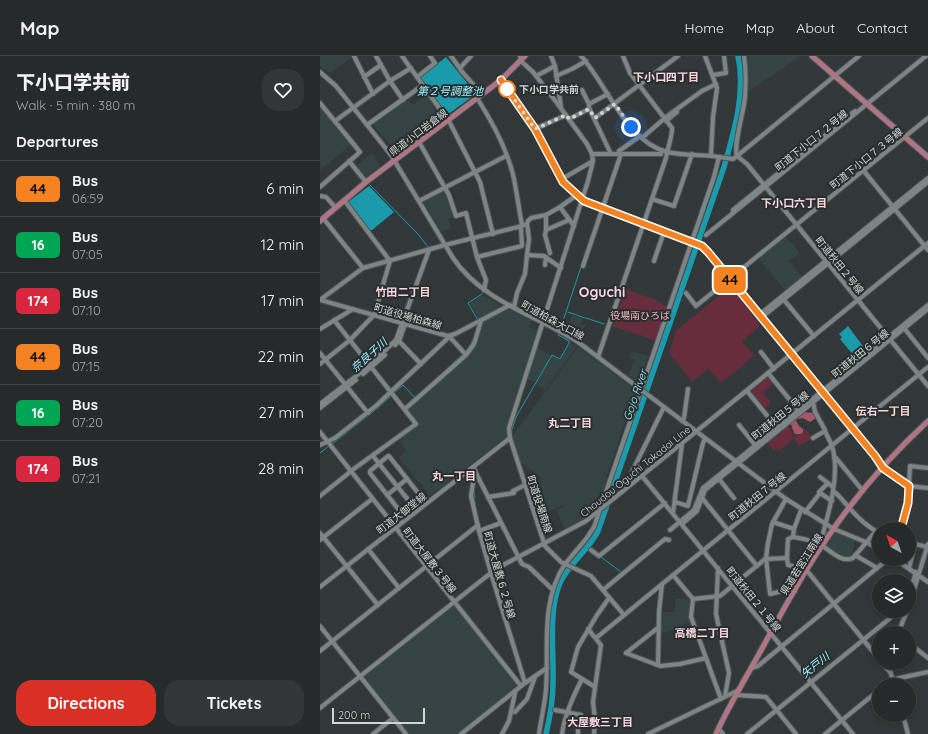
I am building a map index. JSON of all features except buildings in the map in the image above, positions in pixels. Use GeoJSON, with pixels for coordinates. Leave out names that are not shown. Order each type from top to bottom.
{"type":"FeatureCollection","features":[{"type":"Feature","properties":{"kind":"main road"},"geometry":{"type":"LineString","coordinates":[[812,56],[928,157]]}},
{"type":"Feature","properties":{"kind":"main road","name":"県道小口岩倉線"},"geometry":{"type":"LineString","coordinates":[[322,219],[394,160],[501,80],[522,57]]}},
{"type":"Feature","properties":{"kind":"main road","name":"県道若宮江南線"},"geometry":{"type":"LineString","coordinates":[[716,734],[751,668],[821,545],[883,468],[928,421]]}},
{"type":"Feature","properties":{"kind":"street"},"geometry":{"type":"LineString","coordinates":[[354,56],[373,94]]}},
{"type":"Feature","properties":{"kind":"street"},"geometry":{"type":"LineString","coordinates":[[376,56],[390,82],[403,100]]}},
{"type":"Feature","properties":{"kind":"street"},"geometry":{"type":"LineString","coordinates":[[402,56],[448,120],[475,172],[480,182],[492,234]]}},
{"type":"Feature","properties":{"kind":"street"},"geometry":{"type":"LineString","coordinates":[[417,77],[435,63],[430,56]]}},
{"type":"Feature","properties":{"kind":"street"},"geometry":{"type":"LineString","coordinates":[[451,56],[482,94]]}},
{"type":"Feature","properties":{"kind":"street"},"geometry":{"type":"LineString","coordinates":[[460,68],[472,56]]}},
{"type":"Feature","properties":{"kind":"street"},"geometry":{"type":"LineString","coordinates":[[551,56],[555,66],[561,108]]}},
{"type":"Feature","properties":{"kind":"street"},"geometry":{"type":"LineString","coordinates":[[581,56],[586,61],[631,127],[653,146],[667,152],[721,157],[735,157],[859,56]]}},
{"type":"Feature","properties":{"kind":"street"},"geometry":{"type":"LineString","coordinates":[[598,356],[666,158],[672,132],[672,128],[630,73],[623,56]]}},
{"type":"Feature","properties":{"kind":"street"},"geometry":{"type":"LineString","coordinates":[[595,118],[677,56]]}},
{"type":"Feature","properties":{"kind":"street"},"geometry":{"type":"LineString","coordinates":[[705,56],[716,85],[711,155]]}},
{"type":"Feature","properties":{"kind":"street"},"geometry":{"type":"LineString","coordinates":[[713,75],[726,73],[724,56]]}},
{"type":"Feature","properties":{"kind":"street"},"geometry":{"type":"LineString","coordinates":[[735,157],[746,88],[744,56]]}},
{"type":"Feature","properties":{"kind":"street"},"geometry":{"type":"LineString","coordinates":[[866,103],[922,56]]}},
{"type":"Feature","properties":{"kind":"street","name":"町道下小口７２号線"},"geometry":{"type":"LineString","coordinates":[[706,233],[926,56]]}},
{"type":"Feature","properties":{"kind":"street"},"geometry":{"type":"LineString","coordinates":[[522,57],[522,62],[536,76],[568,117],[592,154],[593,161],[562,179]]}},
{"type":"Feature","properties":{"kind":"street"},"geometry":{"type":"LineString","coordinates":[[556,76],[586,61]]}},
{"type":"Feature","properties":{"kind":"street"},"geometry":{"type":"LineString","coordinates":[[364,77],[381,65]]}},
{"type":"Feature","properties":{"kind":"street"},"geometry":{"type":"LineString","coordinates":[[536,76],[555,66]]}},
{"type":"Feature","properties":{"kind":"street"},"geometry":{"type":"LineString","coordinates":[[334,121],[411,68]]}},
{"type":"Feature","properties":{"kind":"street","name":"町道柏森大口線"},"geometry":{"type":"LineString","coordinates":[[320,72],[332,82],[394,160],[445,245],[461,269],[474,282],[484,290],[512,306],[568,335],[598,356],[786,500],[834,529],[872,546]]}},
{"type":"Feature","properties":{"kind":"street"},"geometry":{"type":"LineString","coordinates":[[501,80],[535,129],[562,179],[568,187],[582,199],[602,208],[701,246],[875,456],[877,462],[909,486],[928,488]]}},
{"type":"Feature","properties":{"kind":"street"},"geometry":{"type":"LineString","coordinates":[[367,125],[423,85]]}},
{"type":"Feature","properties":{"kind":"street"},"geometry":{"type":"LineString","coordinates":[[665,120],[678,108],[702,91],[716,85]]}},
{"type":"Feature","properties":{"kind":"street"},"geometry":{"type":"LineString","coordinates":[[583,266],[620,154],[619,151],[716,85]]}},
{"type":"Feature","properties":{"kind":"street"},"geometry":{"type":"LineString","coordinates":[[582,90],[611,154]]}},
{"type":"Feature","properties":{"kind":"street"},"geometry":{"type":"LineString","coordinates":[[535,129],[568,117],[608,94]]}},
{"type":"Feature","properties":{"kind":"street"},"geometry":{"type":"LineString","coordinates":[[477,98],[489,118],[506,156],[514,179],[522,224],[522,246],[477,257]]}},
{"type":"Feature","properties":{"kind":"street"},"geometry":{"type":"LineString","coordinates":[[320,103],[360,152],[320,187]]}},
{"type":"Feature","properties":{"kind":"street","name":"町道下小口７３号線"},"geometry":{"type":"LineString","coordinates":[[686,293],[696,306],[928,118]]}},
{"type":"Feature","properties":{"kind":"street"},"geometry":{"type":"LineString","coordinates":[[419,142],[449,195],[456,216],[466,213],[477,257],[486,280],[484,290]]}},
{"type":"Feature","properties":{"kind":"street"},"geometry":{"type":"LineString","coordinates":[[592,154],[661,154]]}},
{"type":"Feature","properties":{"kind":"street"},"geometry":{"type":"LineString","coordinates":[[652,199],[674,206],[692,154]]}},
{"type":"Feature","properties":{"kind":"street"},"geometry":{"type":"LineString","coordinates":[[419,201],[506,156]]}},
{"type":"Feature","properties":{"kind":"street"},"geometry":{"type":"LineString","coordinates":[[539,734],[546,690],[546,624],[552,589],[558,574],[590,533],[601,509],[721,157]]}},
{"type":"Feature","properties":{"kind":"street","name":"町道秋田２号線"},"geometry":{"type":"LineString","coordinates":[[735,157],[747,164],[928,386]]}},
{"type":"Feature","properties":{"kind":"street"},"geometry":{"type":"LineString","coordinates":[[349,161],[366,182]]}},
{"type":"Feature","properties":{"kind":"street","name":"町道役場南線"},"geometry":{"type":"LineString","coordinates":[[593,161],[574,226],[510,424],[510,438],[544,544],[561,562],[591,576],[624,615]]}},
{"type":"Feature","properties":{"kind":"street"},"geometry":{"type":"LineString","coordinates":[[863,170],[926,244],[928,250]]}},
{"type":"Feature","properties":{"kind":"street"},"geometry":{"type":"LineString","coordinates":[[894,208],[928,178]]}},
{"type":"Feature","properties":{"kind":"street"},"geometry":{"type":"LineString","coordinates":[[760,317],[928,182]]}},
{"type":"Feature","properties":{"kind":"street"},"geometry":{"type":"LineString","coordinates":[[320,300],[363,268],[445,245],[522,226],[527,224],[531,218],[546,215],[577,195]]}},
{"type":"Feature","properties":{"kind":"street"},"geometry":{"type":"LineString","coordinates":[[320,196],[326,197],[335,207]]}},
{"type":"Feature","properties":{"kind":"street"},"geometry":{"type":"LineString","coordinates":[[344,200],[390,261]]}},
{"type":"Feature","properties":{"kind":"street"},"geometry":{"type":"LineString","coordinates":[[560,207],[574,226]]}},
{"type":"Feature","properties":{"kind":"street"},"geometry":{"type":"LineString","coordinates":[[546,215],[545,236],[550,253]]}},
{"type":"Feature","properties":{"kind":"street"},"geometry":{"type":"LineString","coordinates":[[322,219],[363,268]]}},
{"type":"Feature","properties":{"kind":"street"},"geometry":{"type":"LineString","coordinates":[[546,230],[570,220]]}},
{"type":"Feature","properties":{"kind":"street"},"geometry":{"type":"LineString","coordinates":[[512,306],[526,274],[529,239],[527,224]]}},
{"type":"Feature","properties":{"kind":"street"},"geometry":{"type":"LineString","coordinates":[[654,261],[664,232]]}},
{"type":"Feature","properties":{"kind":"street","name":"Choudou Oguchi Tokadai Line"},"geometry":{"type":"LineString","coordinates":[[320,708],[491,573],[583,523],[926,244]]}},
{"type":"Feature","properties":{"kind":"street"},"geometry":{"type":"LineString","coordinates":[[320,408],[399,341],[429,250]]}},
{"type":"Feature","properties":{"kind":"street"},"geometry":{"type":"LineString","coordinates":[[527,256],[546,257],[560,268]]}},
{"type":"Feature","properties":{"kind":"street"},"geometry":{"type":"LineString","coordinates":[[545,265],[546,257]]}},
{"type":"Feature","properties":{"kind":"street"},"geometry":{"type":"LineString","coordinates":[[320,364],[350,340],[374,315],[390,261]]}},
{"type":"Feature","properties":{"kind":"street"},"geometry":{"type":"LineString","coordinates":[[760,317],[784,300],[827,262]]}},
{"type":"Feature","properties":{"kind":"street","name":"町道役場柏森線"},"geometry":{"type":"LineString","coordinates":[[320,300],[449,336],[512,306]]}},
{"type":"Feature","properties":{"kind":"street"},"geometry":{"type":"LineString","coordinates":[[784,300],[814,336]]}},
{"type":"Feature","properties":{"kind":"street"},"geometry":{"type":"LineString","coordinates":[[889,338],[928,305]]}},
{"type":"Feature","properties":{"kind":"street","name":"町道秋田６号線"},"geometry":{"type":"LineString","coordinates":[[681,523],[697,511],[705,490],[719,479],[736,462],[813,402],[822,392],[928,308]]}},
{"type":"Feature","properties":{"kind":"street"},"geometry":{"type":"LineString","coordinates":[[320,331],[352,309]]}},
{"type":"Feature","properties":{"kind":"street"},"geometry":{"type":"LineString","coordinates":[[320,496],[416,424],[334,320]]}},
{"type":"Feature","properties":{"kind":"street"},"geometry":{"type":"LineString","coordinates":[[404,409],[466,354],[474,344],[481,320]]}},
{"type":"Feature","properties":{"kind":"street"},"geometry":{"type":"LineString","coordinates":[[370,366],[396,340],[404,323]]}},
{"type":"Feature","properties":{"kind":"street"},"geometry":{"type":"LineString","coordinates":[[904,328],[928,358]]}},
{"type":"Feature","properties":{"kind":"street"},"geometry":{"type":"LineString","coordinates":[[320,445],[335,438],[368,413],[449,336],[466,354]]}},
{"type":"Feature","properties":{"kind":"street"},"geometry":{"type":"LineString","coordinates":[[399,341],[421,364]]}},
{"type":"Feature","properties":{"kind":"street"},"geometry":{"type":"LineString","coordinates":[[761,352],[774,368]]}},
{"type":"Feature","properties":{"kind":"street"},"geometry":{"type":"LineString","coordinates":[[320,353],[368,413]]}},
{"type":"Feature","properties":{"kind":"street","name":"町道秋田７号線"},"geometry":{"type":"LineString","coordinates":[[596,638],[928,367]]}},
{"type":"Feature","properties":{"kind":"street"},"geometry":{"type":"LineString","coordinates":[[768,373],[798,410]]}},
{"type":"Feature","properties":{"kind":"street"},"geometry":{"type":"LineString","coordinates":[[320,404],[346,386]]}},
{"type":"Feature","properties":{"kind":"street"},"geometry":{"type":"LineString","coordinates":[[682,421],[684,418],[688,389]]}},
{"type":"Feature","properties":{"kind":"street"},"geometry":{"type":"LineString","coordinates":[[747,391],[769,418]]}},
{"type":"Feature","properties":{"kind":"street","name":"町道秋田５号線"},"geometry":{"type":"LineString","coordinates":[[670,530],[681,523],[694,510],[703,488],[822,392]]}},
{"type":"Feature","properties":{"kind":"street"},"geometry":{"type":"LineString","coordinates":[[813,402],[815,412],[832,446],[834,458],[832,501],[821,545]]}},
{"type":"Feature","properties":{"kind":"street"},"geometry":{"type":"LineString","coordinates":[[626,484],[664,407]]}},
{"type":"Feature","properties":{"kind":"street"},"geometry":{"type":"LineString","coordinates":[[739,425],[755,445]]}},
{"type":"Feature","properties":{"kind":"street"},"geometry":{"type":"LineString","coordinates":[[813,438],[825,431]]}},
{"type":"Feature","properties":{"kind":"street","name":"町道大屋敷３号線"},"geometry":{"type":"LineString","coordinates":[[320,432],[424,566],[521,686]]}},
{"type":"Feature","properties":{"kind":"street","name":"町道大御堂線"},"geometry":{"type":"LineString","coordinates":[[320,587],[426,503],[474,468],[510,438]]}},
{"type":"Feature","properties":{"kind":"street"},"geometry":{"type":"LineString","coordinates":[[675,502],[688,506],[705,438]]}},
{"type":"Feature","properties":{"kind":"street"},"geometry":{"type":"LineString","coordinates":[[673,513],[682,444]]}},
{"type":"Feature","properties":{"kind":"street"},"geometry":{"type":"LineString","coordinates":[[373,456],[416,511]]}},
{"type":"Feature","properties":{"kind":"street"},"geometry":{"type":"LineString","coordinates":[[406,519],[370,473],[370,471],[379,463],[390,456],[426,503]]}},
{"type":"Feature","properties":{"kind":"street"},"geometry":{"type":"LineString","coordinates":[[834,458],[836,458],[863,492]]}},
{"type":"Feature","properties":{"kind":"street"},"geometry":{"type":"LineString","coordinates":[[903,522],[908,503],[910,466],[928,468]]}},
{"type":"Feature","properties":{"kind":"street"},"geometry":{"type":"LineString","coordinates":[[474,468],[523,565],[529,567],[552,589]]}},
{"type":"Feature","properties":{"kind":"street","name":"町道大屋敷６２号線"},"geometry":{"type":"LineString","coordinates":[[474,468],[471,496],[477,524],[525,683]]}},
{"type":"Feature","properties":{"kind":"street","name":"町道秋田２１号線"},"geometry":{"type":"LineString","coordinates":[[642,476],[853,734]]}},
{"type":"Feature","properties":{"kind":"street"},"geometry":{"type":"LineString","coordinates":[[820,477],[828,483],[850,508],[872,528]]}},
{"type":"Feature","properties":{"kind":"street"},"geometry":{"type":"LineString","coordinates":[[387,495],[407,479]]}},
{"type":"Feature","properties":{"kind":"street"},"geometry":{"type":"LineString","coordinates":[[719,479],[734,498]]}},
{"type":"Feature","properties":{"kind":"street"},"geometry":{"type":"LineString","coordinates":[[793,537],[794,529],[803,511],[828,483]]}},
{"type":"Feature","properties":{"kind":"street"},"geometry":{"type":"LineString","coordinates":[[488,497],[514,493],[513,491],[525,485]]}},
{"type":"Feature","properties":{"kind":"street"},"geometry":{"type":"LineString","coordinates":[[820,493],[832,501]]}},
{"type":"Feature","properties":{"kind":"street"},"geometry":{"type":"LineString","coordinates":[[702,498],[756,566]]}},
{"type":"Feature","properties":{"kind":"street"},"geometry":{"type":"LineString","coordinates":[[322,539],[372,499]]}},
{"type":"Feature","properties":{"kind":"street"},"geometry":{"type":"LineString","coordinates":[[786,500],[773,522],[766,559],[770,594],[791,589],[794,591]]}},
{"type":"Feature","properties":{"kind":"street"},"geometry":{"type":"LineString","coordinates":[[591,550],[599,556],[665,503]]}},
{"type":"Feature","properties":{"kind":"street"},"geometry":{"type":"LineString","coordinates":[[773,522],[794,529]]}},
{"type":"Feature","properties":{"kind":"street"},"geometry":{"type":"LineString","coordinates":[[479,531],[501,523]]}},
{"type":"Feature","properties":{"kind":"street"},"geometry":{"type":"LineString","coordinates":[[320,648],[477,524]]}},
{"type":"Feature","properties":{"kind":"street"},"geometry":{"type":"LineString","coordinates":[[320,533],[322,539],[377,604]]}},
{"type":"Feature","properties":{"kind":"street"},"geometry":{"type":"LineString","coordinates":[[872,536],[865,542],[853,558],[849,560],[821,545],[808,540],[793,537],[788,539],[787,558],[788,565],[806,570],[872,650]]}},
{"type":"Feature","properties":{"kind":"street"},"geometry":{"type":"LineString","coordinates":[[603,590],[665,539],[669,540]]}},
{"type":"Feature","properties":{"kind":"street"},"geometry":{"type":"LineString","coordinates":[[909,568],[915,544],[928,546],[916,577]]}},
{"type":"Feature","properties":{"kind":"street"},"geometry":{"type":"LineString","coordinates":[[368,549],[398,587]]}},
{"type":"Feature","properties":{"kind":"street"},"geometry":{"type":"LineString","coordinates":[[855,555],[877,568]]}},
{"type":"Feature","properties":{"kind":"street"},"geometry":{"type":"LineString","coordinates":[[693,599],[720,596],[766,559],[787,558]]}},
{"type":"Feature","properties":{"kind":"street"},"geometry":{"type":"LineString","coordinates":[[751,668],[758,666],[879,566]]}},
{"type":"Feature","properties":{"kind":"street"},"geometry":{"type":"LineString","coordinates":[[906,566],[928,582]]}},
{"type":"Feature","properties":{"kind":"street"},"geometry":{"type":"LineString","coordinates":[[718,568],[716,614],[729,673],[723,698]]}},
{"type":"Feature","properties":{"kind":"street"},"geometry":{"type":"LineString","coordinates":[[673,575],[693,599],[692,617],[706,658],[723,698]]}},
{"type":"Feature","properties":{"kind":"street"},"geometry":{"type":"LineString","coordinates":[[658,665],[662,584]]}},
{"type":"Feature","properties":{"kind":"street"},"geometry":{"type":"LineString","coordinates":[[595,687],[571,672],[578,647],[597,615],[610,598]]}},
{"type":"Feature","properties":{"kind":"street"},"geometry":{"type":"LineString","coordinates":[[863,639],[887,618]]}},
{"type":"Feature","properties":{"kind":"street"},"geometry":{"type":"LineString","coordinates":[[746,734],[890,618]]}},
{"type":"Feature","properties":{"kind":"street"},"geometry":{"type":"LineString","coordinates":[[320,626],[406,734]]}},
{"type":"Feature","properties":{"kind":"street"},"geometry":{"type":"LineString","coordinates":[[659,628],[657,627],[626,653],[660,666],[706,658]]}},
{"type":"Feature","properties":{"kind":"street"},"geometry":{"type":"LineString","coordinates":[[588,629],[601,645],[593,702],[595,724],[594,734]]}},
{"type":"Feature","properties":{"kind":"street"},"geometry":{"type":"LineString","coordinates":[[320,651],[331,640]]}},
{"type":"Feature","properties":{"kind":"street"},"geometry":{"type":"LineString","coordinates":[[916,649],[928,658]]}},
{"type":"Feature","properties":{"kind":"street"},"geometry":{"type":"LineString","coordinates":[[461,734],[521,686],[547,668]]}},
{"type":"Feature","properties":{"kind":"street"},"geometry":{"type":"LineString","coordinates":[[890,671],[892,678]]}},
{"type":"Feature","properties":{"kind":"street"},"geometry":{"type":"LineString","coordinates":[[901,678],[928,672]]}},
{"type":"Feature","properties":{"kind":"street"},"geometry":{"type":"LineString","coordinates":[[515,712],[528,699],[535,677]]}},
{"type":"Feature","properties":{"kind":"street"},"geometry":{"type":"LineString","coordinates":[[562,734],[570,702],[582,679]]}},
{"type":"Feature","properties":{"kind":"street"},"geometry":{"type":"LineString","coordinates":[[502,734],[509,721],[514,692]]}},
{"type":"Feature","properties":{"kind":"street"},"geometry":{"type":"LineString","coordinates":[[648,734],[738,692],[766,697],[796,734]]}},
{"type":"Feature","properties":{"kind":"street"},"geometry":{"type":"LineString","coordinates":[[825,734],[872,696]]}},
{"type":"Feature","properties":{"kind":"street"},"geometry":{"type":"LineString","coordinates":[[554,710],[581,715],[583,724]]}},
{"type":"Feature","properties":{"kind":"street"},"geometry":{"type":"LineString","coordinates":[[373,734],[394,719]]}},
{"type":"Feature","properties":{"kind":"street"},"geometry":{"type":"LineString","coordinates":[[377,734],[394,719]]}},
{"type":"Feature","properties":{"kind":"street"},"geometry":{"type":"LineString","coordinates":[[905,722],[908,734]]}},
{"type":"Feature","properties":{"kind":"street"},"geometry":{"type":"LineString","coordinates":[[578,734],[578,724],[595,724]]}},
{"type":"Feature","properties":{"kind":"street"},"geometry":{"type":"LineString","coordinates":[[719,728],[723,734]]}},
{"type":"Feature","properties":{"kind":"street"},"geometry":{"type":"LineString","coordinates":[[659,729],[660,734]]}},
{"type":"Feature","properties":{"kind":"shaded area"},"geometry":{"type":"Polygon","coordinates":[[[320,56],[353,56],[330,73],[323,69],[320,65],[320,56]]]}},
{"type":"Feature","properties":{"kind":"shaded area"},"geometry":{"type":"Polygon","coordinates":[[[747,56],[801,56],[749,91],[747,56]]]}},
{"type":"Feature","properties":{"kind":"shaded area"},"geometry":{"type":"Polygon","coordinates":[[[428,94],[444,119],[400,151],[394,150],[372,123],[407,99],[412,105],[428,94]]]}},
{"type":"Feature","properties":{"kind":"shaded area"},"geometry":{"type":"Polygon","coordinates":[[[320,105],[352,144],[320,170],[320,105]]]}},
{"type":"Feature","properties":{"kind":"shaded area"},"geometry":{"type":"Polygon","coordinates":[[[371,153],[381,165],[365,178],[355,167],[371,153]]]}},
{"type":"Feature","properties":{"kind":"shaded area"},"geometry":{"type":"Polygon","coordinates":[[[444,189],[455,217],[448,219],[451,229],[441,231],[423,201],[444,189]]]}},
{"type":"Feature","properties":{"kind":"shaded area"},"geometry":{"type":"Polygon","coordinates":[[[785,236],[800,253],[789,261],[803,279],[787,292],[758,258],[785,236]]]}},
{"type":"Feature","properties":{"kind":"shaded area"},"geometry":{"type":"Polygon","coordinates":[[[483,295],[500,305],[500,307],[479,319],[470,303],[483,295]]]}},
{"type":"Feature","properties":{"kind":"shaded area"},"geometry":{"type":"Polygon","coordinates":[[[509,309],[531,320],[529,328],[537,330],[508,423],[507,436],[430,496],[399,458],[406,450],[398,440],[419,424],[409,409],[466,357],[481,324],[509,309]]]}},
{"type":"Feature","properties":{"kind":"shaded area"},"geometry":{"type":"Polygon","coordinates":[[[572,315],[583,318],[581,324],[585,325],[579,338],[564,329],[565,325],[569,323],[572,315]]]}},
{"type":"Feature","properties":{"kind":"shaded area"},"geometry":{"type":"Polygon","coordinates":[[[570,342],[577,346],[545,390],[536,384],[536,382],[527,379],[537,348],[560,360],[570,342]]]}},
{"type":"Feature","properties":{"kind":"shaded area"},"geometry":{"type":"Polygon","coordinates":[[[578,347],[634,389],[635,393],[606,477],[608,479],[599,505],[595,511],[584,519],[565,529],[556,510],[564,507],[564,505],[547,512],[538,484],[541,478],[545,480],[519,461],[512,437],[578,347]]]}},
{"type":"Feature","properties":{"kind":"shaded area"},"geometry":{"type":"Polygon","coordinates":[[[632,351],[648,356],[640,379],[637,381],[628,375],[635,360],[629,358],[632,351]]]}},
{"type":"Feature","properties":{"kind":"shaded area"},"geometry":{"type":"Polygon","coordinates":[[[804,412],[813,413],[816,418],[810,422],[803,418],[797,419],[796,421],[803,429],[803,432],[801,434],[795,434],[790,421],[804,412]]]}},
{"type":"Feature","properties":{"kind":"shaded area"},"geometry":{"type":"Polygon","coordinates":[[[836,533],[855,541],[851,558],[847,559],[824,547],[836,533]]]}},
{"type":"Feature","properties":{"kind":"shaded area"},"geometry":{"type":"Polygon","coordinates":[[[675,599],[690,599],[690,622],[660,634],[661,612],[675,612],[675,599]]]}},
{"type":"Feature","properties":{"kind":"shaded area"},"geometry":{"type":"Polygon","coordinates":[[[453,606],[455,606],[519,686],[459,734],[408,734],[364,677],[453,606]]]}},
{"type":"Feature","properties":{"kind":"green space","name":"役場南ひろば"},"geometry":{"type":"Polygon","coordinates":[[[626,289],[656,300],[667,307],[655,340],[613,326],[626,289]]]}},
{"type":"Feature","properties":{"kind":"green space"},"geometry":{"type":"Polygon","coordinates":[[[727,289],[733,289],[759,323],[759,327],[742,341],[754,356],[721,383],[709,368],[694,380],[691,380],[669,353],[676,331],[727,289]]]}},
{"type":"Feature","properties":{"kind":"green space"},"geometry":{"type":"Polygon","coordinates":[[[768,377],[774,383],[763,393],[771,404],[764,409],[750,391],[768,377]]]}},
{"type":"Feature","properties":{"kind":"green space"},"geometry":{"type":"Polygon","coordinates":[[[788,424],[794,437],[805,429],[813,438],[799,446],[794,438],[779,451],[776,448],[774,451],[766,441],[788,424]]]}},
{"type":"Feature","properties":{"kind":"water","name":"第２号調整池"},"geometry":{"type":"Polygon","coordinates":[[[446,57],[476,94],[447,115],[419,78],[446,57]]]}},
{"type":"Feature","properties":{"kind":"water"},"geometry":{"type":"Polygon","coordinates":[[[369,186],[394,212],[372,230],[370,230],[348,202],[369,186]]]}},
{"type":"Feature","properties":{"kind":"water"},"geometry":{"type":"Polygon","coordinates":[[[848,326],[865,349],[855,357],[840,339],[842,337],[839,334],[848,326]]]}},
{"type":"Feature","properties":{"kind":"waterway","name":"Gojo River"},"geometry":{"type":"LineString","coordinates":[[546,734],[552,696],[552,632],[556,594],[568,569],[590,544],[598,531],[724,167],[732,140],[740,98],[741,84],[738,56]]}},
{"type":"Feature","properties":{"kind":"waterway","name":"奈良子川"},"geometry":{"type":"LineString","coordinates":[[370,185],[418,234],[428,247]]}},
{"type":"Feature","properties":{"kind":"waterway"},"geometry":{"type":"LineString","coordinates":[[560,330],[581,267]]}},
{"type":"Feature","properties":{"kind":"waterway"},"geometry":{"type":"LineString","coordinates":[[478,320],[468,303],[482,294]]}},
{"type":"Feature","properties":{"kind":"waterway"},"geometry":{"type":"LineString","coordinates":[[568,312],[585,318]]}},
{"type":"Feature","properties":{"kind":"waterway"},"geometry":{"type":"LineString","coordinates":[[586,318],[604,324]]}},
{"type":"Feature","properties":{"kind":"waterway"},"geometry":{"type":"LineString","coordinates":[[511,432],[516,417],[552,355],[560,359],[569,343],[569,341],[558,335],[559,333]]}},
{"type":"Feature","properties":{"kind":"waterway"},"geometry":{"type":"LineString","coordinates":[[465,353],[473,340]]}},
{"type":"Feature","properties":{"kind":"waterway"},"geometry":{"type":"LineString","coordinates":[[393,394],[403,385],[415,398],[462,355]]}},
{"type":"Feature","properties":{"kind":"waterway"},"geometry":{"type":"LineString","coordinates":[[332,444],[391,396]]}},
{"type":"Feature","properties":{"kind":"waterway"},"geometry":{"type":"LineString","coordinates":[[477,466],[509,441]]}},
{"type":"Feature","properties":{"kind":"waterway","name":"奈良子川"},"geometry":{"type":"LineString","coordinates":[[320,453],[329,446]]}},
{"type":"Feature","properties":{"kind":"waterway"},"geometry":{"type":"LineString","coordinates":[[474,492],[475,507]]}},
{"type":"Feature","properties":{"kind":"waterway"},"geometry":{"type":"LineString","coordinates":[[673,531],[680,525]]}},
{"type":"Feature","properties":{"kind":"waterway"},"geometry":{"type":"LineString","coordinates":[[601,557],[621,572]]}},
{"type":"Feature","properties":{"kind":"bus line","name":"44"},"geometry":{"type":"LineString","coordinates":[[501,80],[535,129],[563,182],[584,201],[702,246],[708,252],[876,457],[877,462],[904,484],[909,486],[908,503],[904,522]]}},
{"type":"Feature","properties":{"kind":"place","name":"下小口学共前"},"geometry":{"type":"Point","coordinates":[507,89]}},
{"type":"Feature","properties":{"kind":"district","name":"下小口四丁目"},"geometry":{"type":"Point","coordinates":[666,77]}},
{"type":"Feature","properties":{"kind":"district","name":"下小口六丁目"},"geometry":{"type":"Point","coordinates":[794,203]}},
{"type":"Feature","properties":{"kind":"district","name":"竹田二丁目"},"geometry":{"type":"Point","coordinates":[403,292]}},
{"type":"Feature","properties":{"kind":"district","name":"Oguchi"},"geometry":{"type":"Point","coordinates":[602,292]}},
{"type":"Feature","properties":{"kind":"district","name":"伝右一丁目"},"geometry":{"type":"Point","coordinates":[883,411]}},
{"type":"Feature","properties":{"kind":"district","name":"丸二丁目"},"geometry":{"type":"Point","coordinates":[570,423]}},
{"type":"Feature","properties":{"kind":"district","name":"丸一丁目"},"geometry":{"type":"Point","coordinates":[454,476]}},
{"type":"Feature","properties":{"kind":"district","name":"高橋二丁目"},"geometry":{"type":"Point","coordinates":[702,633]}},
{"type":"Feature","properties":{"kind":"district","name":"大屋敷三丁目"},"geometry":{"type":"Point","coordinates":[600,722]}},
{"type":"Feature","properties":{"kind":"route"},"geometry":{"type":"LineString","coordinates":[[507,89],[535,129],[566,115],[569,119],[589,109],[595,118],[615,104],[631,127]]}},
{"type":"Feature","properties":{"kind":"water label","name":"矢戸川"},"geometry":{"type":"Point","coordinates":[815,665]}}]}
